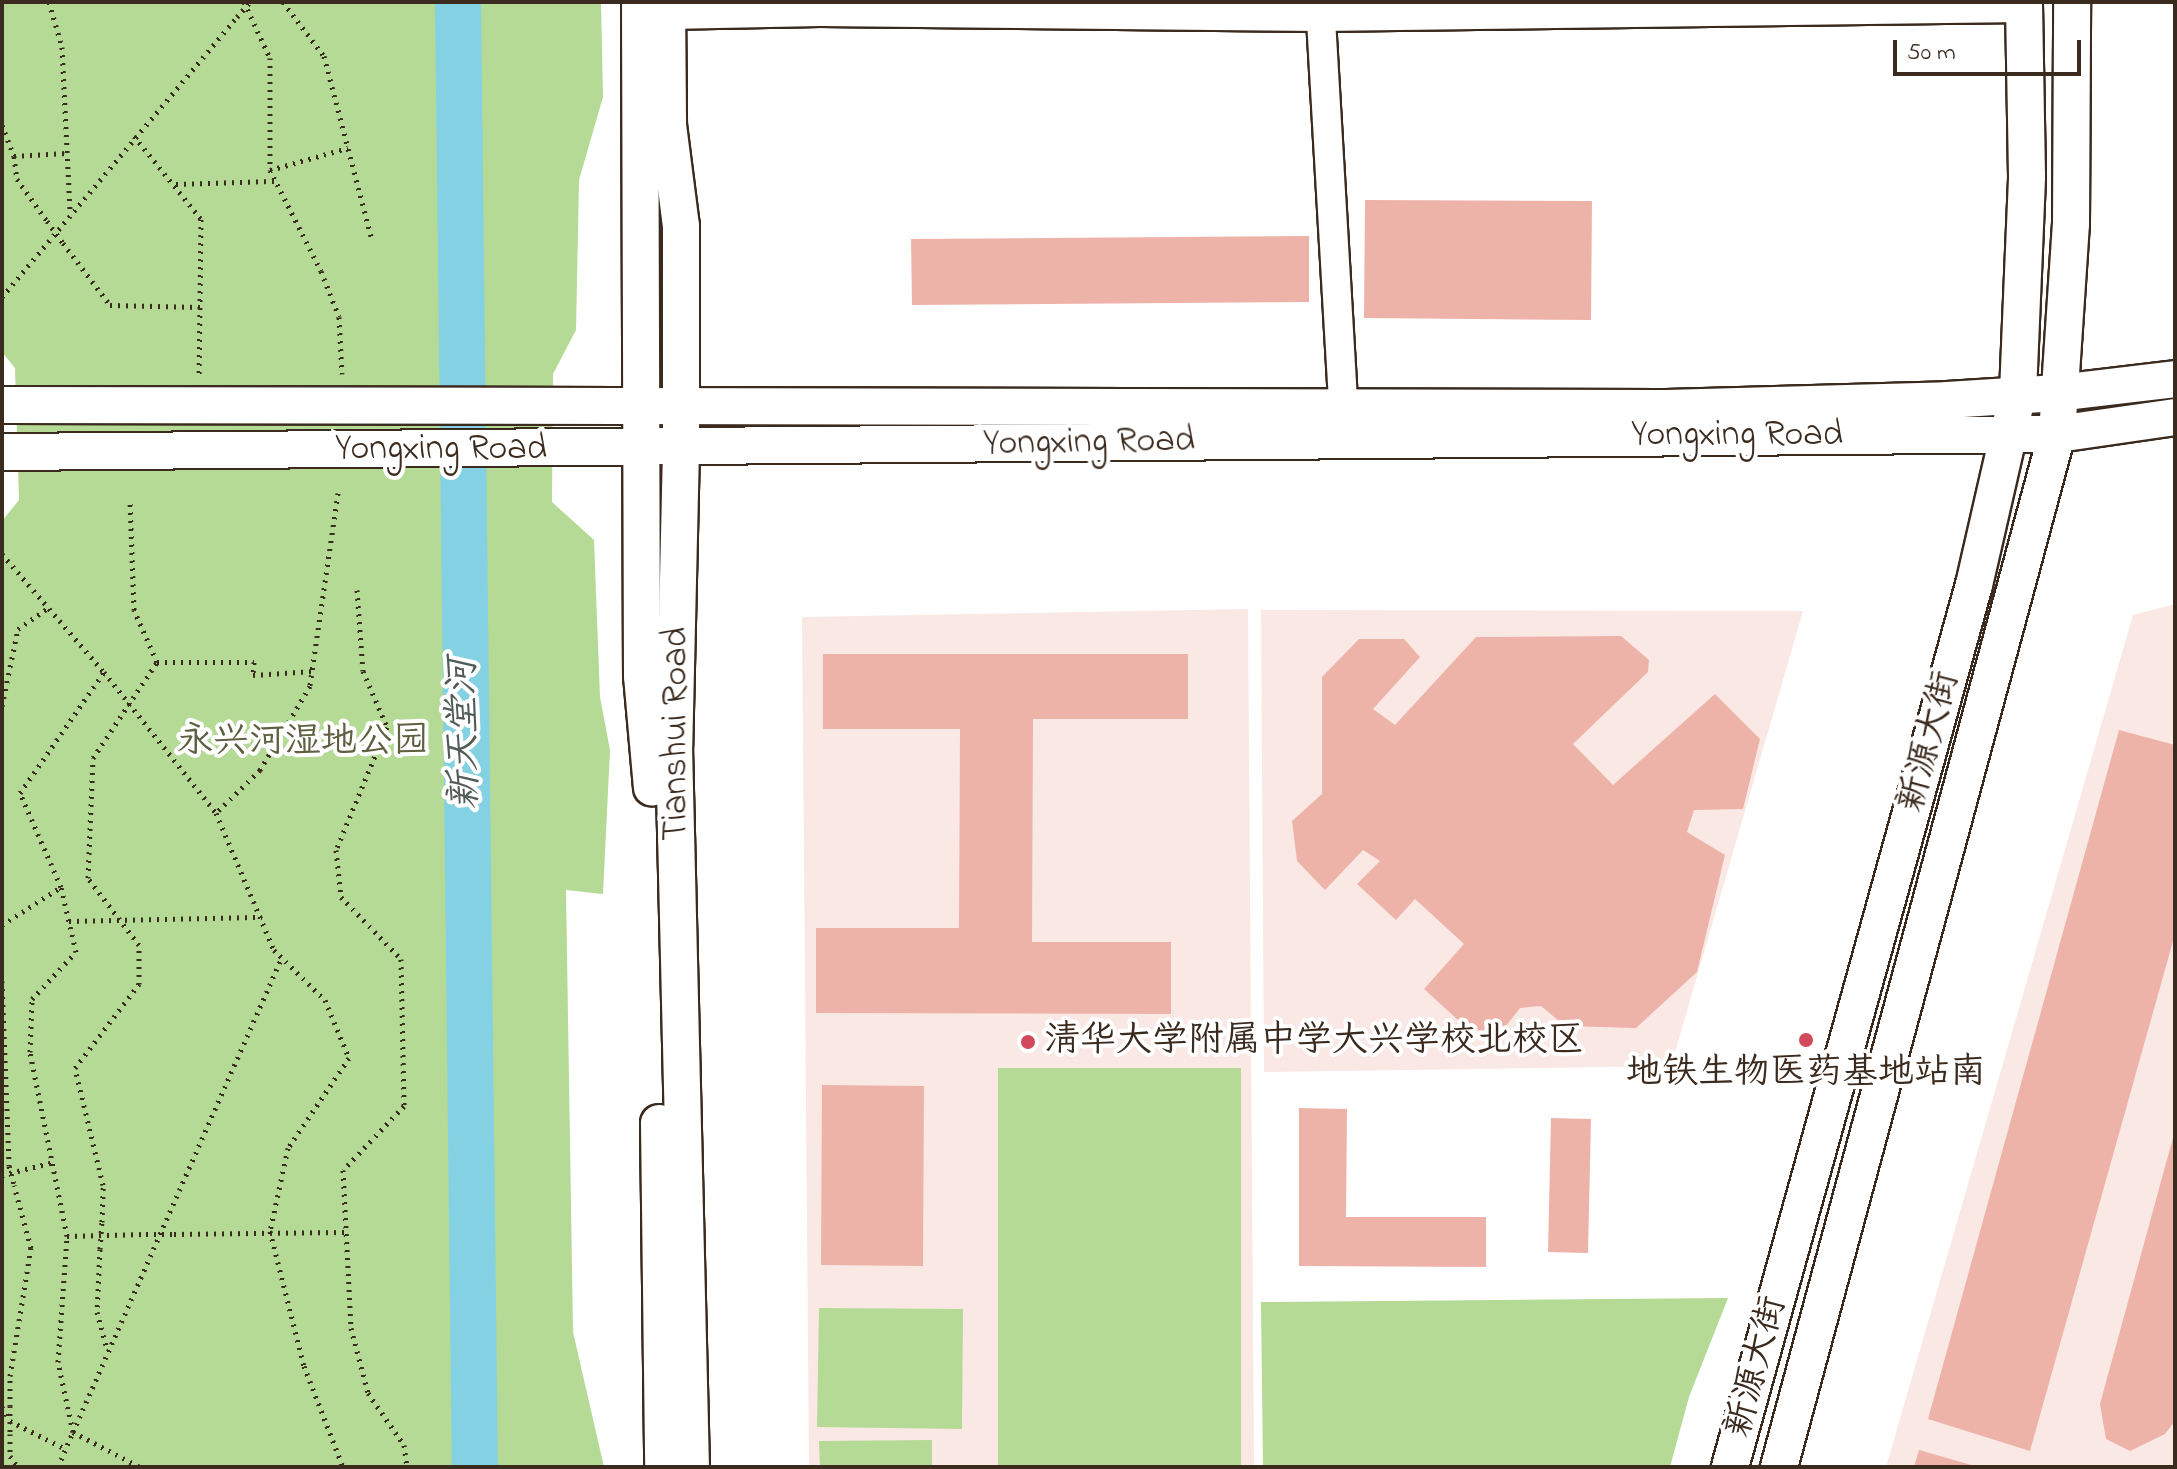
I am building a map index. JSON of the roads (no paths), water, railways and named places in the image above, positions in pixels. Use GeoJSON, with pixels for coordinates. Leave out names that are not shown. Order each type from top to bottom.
{"type":"FeatureCollection","features":[{"type":"Feature","properties":{"kind":"main road","name":"新源大街"},"geometry":{"type":"LineString","coordinates":[[1779,1467],[2057,434],[2071,224],[2072,2]]}},
{"type":"Feature","properties":{"kind":"main road","name":"新源大街"},"geometry":{"type":"LineString","coordinates":[[1730,1467],[1974,585],[2018,393],[2027,176],[2024,5]]}},
{"type":"Feature","properties":{"kind":"main road","name":"Tianshui Road"},"geometry":{"type":"LineString","coordinates":[[660,8],[643,407],[642,676],[652,769],[663,1467]]}},
{"type":"Feature","properties":{"kind":"main road","name":"Tianshui Road"},"geometry":{"type":"LineString","coordinates":[[660,8],[668,125],[681,226],[681,448],[674,747],[691,1467]]}},
{"type":"Feature","properties":{"kind":"main road","name":"Yongxing Road"},"geometry":{"type":"LineString","coordinates":[[2,405],[1666,408],[1947,400],[2018,393],[2058,393],[2175,379]]}},
{"type":"Feature","properties":{"kind":"main road","name":"Yongxing Road"},"geometry":{"type":"LineString","coordinates":[[2,452],[643,449],[2057,434],[2175,417]]}},
{"type":"Feature","properties":{"kind":"street"},"geometry":{"type":"LineString","coordinates":[[660,8],[1320,9],[2024,5]]}},
{"type":"Feature","properties":{"kind":"street"},"geometry":{"type":"LineString","coordinates":[[1320,9],[1343,407]]}},
{"type":"Feature","properties":{"kind":"waterway","name":"新天堂河"},"geometry":{"type":"LineString","coordinates":[[458,2],[475,1467]]}},
{"type":"Feature","properties":{"kind":"place","name":"地铁生物医药基地站南"},"geometry":{"type":"Point","coordinates":[1806,1040]}},
{"type":"Feature","properties":{"kind":"place","name":"清华大学附属中学大兴学校北校区"},"geometry":{"type":"Point","coordinates":[1028,1042]}},
{"type":"Feature","properties":{"kind":"park label","name":"永兴河湿地公园"},"geometry":{"type":"Point","coordinates":[303,743]}}]}
